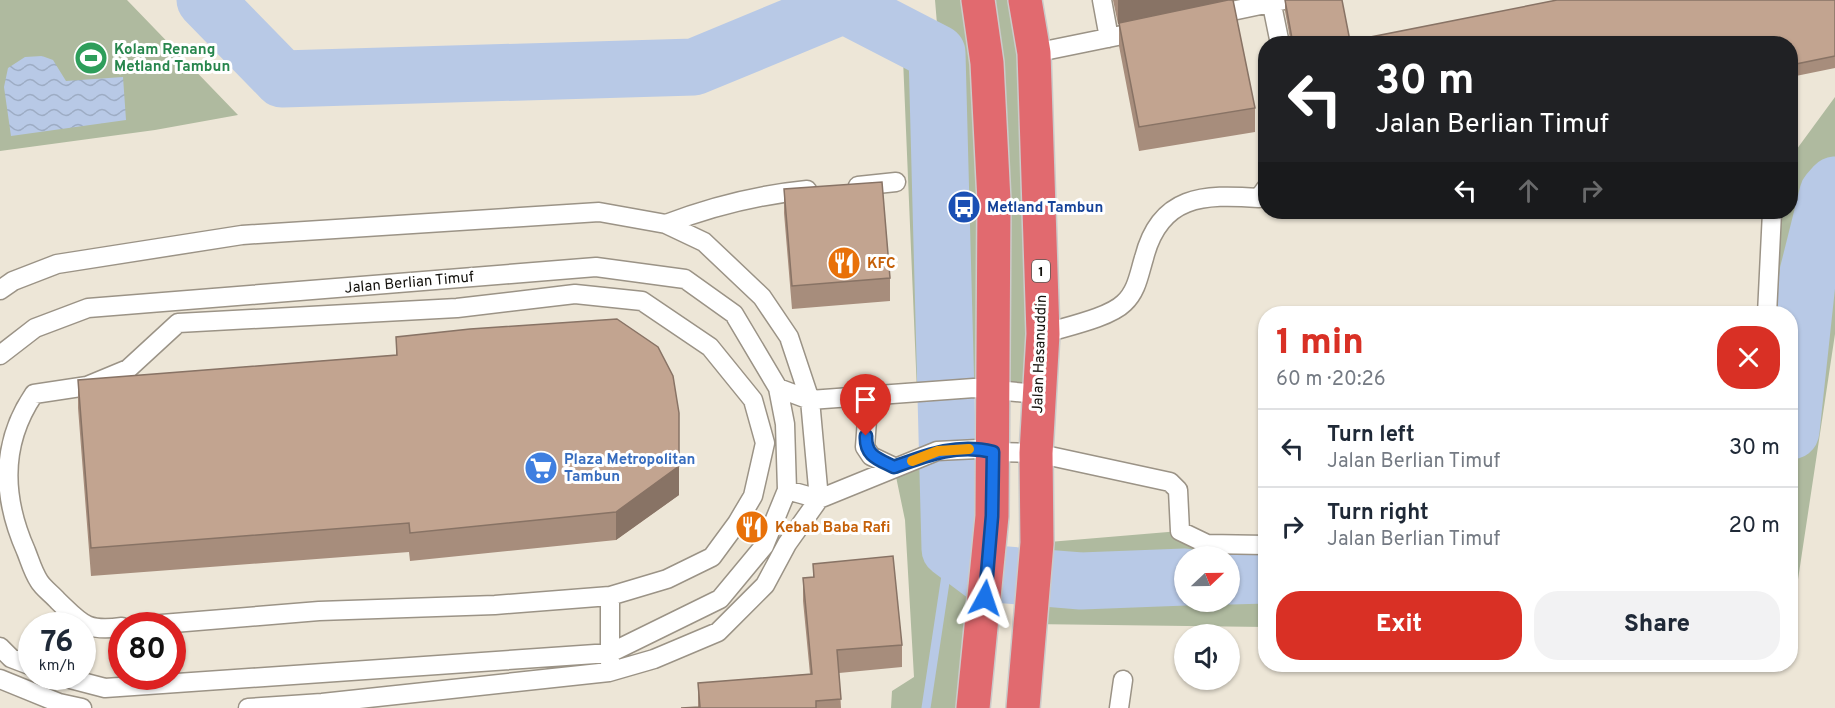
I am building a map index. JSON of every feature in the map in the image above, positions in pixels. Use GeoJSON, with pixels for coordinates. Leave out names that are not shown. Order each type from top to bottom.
{"type":"FeatureCollection","features":[{"type":"Feature","properties":{"kind":"highway"},"geometry":{"type":"LineString","coordinates":[[973,708],[992,516],[985,451],[983,389],[994,201],[987,63],[978,0]]}},
{"type":"Feature","properties":{"kind":"highway","name":"Jalan Hasanuddin"},"geometry":{"type":"LineString","coordinates":[[1023,708],[1037,543],[1036,453],[1043,334],[1034,53],[1025,0]]}},
{"type":"Feature","properties":{"kind":"lane"},"geometry":{"type":"LineString","coordinates":[[1102,0],[1109,39]]}},
{"type":"Feature","properties":{"kind":"lane"},"geometry":{"type":"LineString","coordinates":[[1190,20],[1276,1],[1279,36]]}},
{"type":"Feature","properties":{"kind":"lane"},"geometry":{"type":"LineString","coordinates":[[1034,53],[1155,28]]}},
{"type":"Feature","properties":{"kind":"lane"},"geometry":{"type":"LineString","coordinates":[[666,224],[744,198],[897,182]]}},
{"type":"Feature","properties":{"kind":"lane"},"geometry":{"type":"LineString","coordinates":[[1043,334],[1122,305],[1137,282],[1150,233],[1174,209],[1204,197],[1258,198]]}},
{"type":"Feature","properties":{"kind":"lane"},"geometry":{"type":"LineString","coordinates":[[0,290],[13,281],[57,264],[242,235],[598,212],[666,224],[704,242],[762,297],[789,337],[810,400],[819,499]]}},
{"type":"Feature","properties":{"kind":"lane"},"geometry":{"type":"LineString","coordinates":[[1767,306],[1772,219]]}},
{"type":"Feature","properties":{"kind":"lane","name":"Jalan Berlian Timuf"},"geometry":{"type":"LineString","coordinates":[[0,355],[35,328],[88,308],[596,267],[685,279],[734,314],[778,388],[785,424],[788,490],[764,546],[720,599],[610,653],[105,688],[96,686]]}},
{"type":"Feature","properties":{"kind":"lane"},"geometry":{"type":"LineString","coordinates":[[108,629],[81,625],[39,582],[18,535],[9,505],[7,468],[13,431],[34,394],[87,386],[128,369],[178,323],[457,308],[575,294],[642,302],[710,347],[753,400],[765,442],[753,496],[712,557],[666,579],[610,596],[495,605],[319,611],[186,622]]}},
{"type":"Feature","properties":{"kind":"lane"},"geometry":{"type":"LineString","coordinates":[[778,388],[810,400],[940,390],[983,389],[1038,394]]}},
{"type":"Feature","properties":{"kind":"lane"},"geometry":{"type":"LineString","coordinates":[[878,395],[869,414],[865,447],[871,456],[894,467]]}},
{"type":"Feature","properties":{"kind":"lane"},"geometry":{"type":"LineString","coordinates":[[248,708],[322,703],[609,672],[654,659],[718,632],[765,585],[787,544],[819,499],[938,451],[1036,453],[1170,482],[1178,490],[1180,531],[1207,544],[1258,545]]}},
{"type":"Feature","properties":{"kind":"lane"},"geometry":{"type":"LineString","coordinates":[[788,490],[819,499]]}},
{"type":"Feature","properties":{"kind":"lane"},"geometry":{"type":"LineString","coordinates":[[609,672],[610,596]]}},
{"type":"Feature","properties":{"kind":"lane"},"geometry":{"type":"LineString","coordinates":[[0,647],[18,660]]}},
{"type":"Feature","properties":{"kind":"lane"},"geometry":{"type":"LineString","coordinates":[[0,679],[59,703],[82,708]]}},
{"type":"Feature","properties":{"kind":"lane"},"geometry":{"type":"LineString","coordinates":[[1119,708],[1123,680]]}},
{"type":"Feature","properties":{"kind":"green space","name":"Kolam Renang Metland Tambun"},"geometry":{"type":"Polygon","coordinates":[[[0,0],[127,0],[238,115],[155,130],[0,151],[0,0]]]}},
{"type":"Feature","properties":{"kind":"green space"},"geometry":{"type":"Polygon","coordinates":[[[935,0],[1025,0],[1038,394],[917,392],[902,35],[937,24],[935,0]]]}},
{"type":"Feature","properties":{"kind":"green space"},"geometry":{"type":"Polygon","coordinates":[[[1835,97],[1835,334],[1798,580],[1798,306],[1767,306],[1772,219],[1798,219],[1798,147],[1835,97]]]}},
{"type":"Feature","properties":{"kind":"green space"},"geometry":{"type":"Polygon","coordinates":[[[937,451],[993,452],[970,708],[891,708],[892,691],[914,677],[905,520],[894,467],[937,451]]]}},
{"type":"Feature","properties":{"kind":"green space"},"geometry":{"type":"Polygon","coordinates":[[[1180,531],[1258,544],[1258,627],[1240,627],[1240,624],[1174,624],[1174,626],[1030,624],[1037,543],[1180,531]]]}},
{"type":"Feature","properties":{"kind":"water"},"geometry":{"type":"Polygon","coordinates":[[[42,56],[53,60],[66,81],[123,77],[126,120],[11,136],[4,87],[8,68],[25,57],[42,56]]]}},
{"type":"Feature","properties":{"kind":"building"},"geometry":{"type":"Polygon","coordinates":[[[1233,0],[1255,108],[1139,127],[1119,23],[1233,0]]]}},
{"type":"Feature","properties":{"kind":"building"},"geometry":{"type":"Polygon","coordinates":[[[1285,0],[1342,0],[1349,36],[1292,36],[1285,0]]]}},
{"type":"Feature","properties":{"kind":"building"},"geometry":{"type":"Polygon","coordinates":[[[1557,0],[1835,0],[1835,56],[1798,64],[1798,36],[1375,36],[1557,0]]]}},
{"type":"Feature","properties":{"kind":"building"},"geometry":{"type":"Polygon","coordinates":[[[882,182],[890,278],[792,286],[784,189],[882,182]]]}},
{"type":"Feature","properties":{"kind":"building"},"geometry":{"type":"Polygon","coordinates":[[[617,319],[658,347],[673,376],[679,413],[679,466],[616,512],[410,533],[409,523],[91,548],[78,380],[397,355],[396,337],[470,329],[617,319]]]}},
{"type":"Feature","properties":{"kind":"building"},"geometry":{"type":"Polygon","coordinates":[[[893,556],[902,645],[837,650],[841,699],[816,701],[816,708],[681,708],[700,707],[698,683],[812,674],[803,578],[814,577],[813,564],[893,556]]]}},
{"type":"Feature","properties":{"kind":"waterway"},"geometry":{"type":"LineString","coordinates":[[205,0],[282,79],[694,67],[844,5],[937,53],[950,549],[982,573],[1081,581],[1174,577]]}},
{"type":"Feature","properties":{"kind":"waterway"},"geometry":{"type":"LineString","coordinates":[[1798,366],[1808,273],[1828,193],[1835,185]]}},
{"type":"Feature","properties":{"kind":"waterway"},"geometry":{"type":"LineString","coordinates":[[926,708],[950,549]]}},
{"type":"Feature","properties":{"kind":"waterway"},"geometry":{"type":"LineString","coordinates":[[1240,576],[1258,575]]}},
{"type":"Feature","properties":{"kind":"slow traffic"},"geometry":{"type":"LineString","coordinates":[[912,461],[938,451],[969,449]]}},
{"type":"Feature","properties":{"kind":"place","name":"Kolam Renang Metland Tambun"},"geometry":{"type":"Point","coordinates":[91,58]}},
{"type":"Feature","properties":{"kind":"place","name":"Metland Tambun"},"geometry":{"type":"Point","coordinates":[964,207]}},
{"type":"Feature","properties":{"kind":"place","name":"KFC"},"geometry":{"type":"Point","coordinates":[844,263]}},
{"type":"Feature","properties":{"kind":"place","name":"Plaza Metropolitan Tambun"},"geometry":{"type":"Point","coordinates":[541,468]}},
{"type":"Feature","properties":{"kind":"place","name":"Kebab Baba Rafi"},"geometry":{"type":"Point","coordinates":[752,527]}},
{"type":"Feature","properties":{"kind":"route"},"geometry":{"type":"LineString","coordinates":[[866,436],[865,447],[871,456],[894,467],[938,451],[978,449],[993,452],[992,516],[985,598]]}}]}
